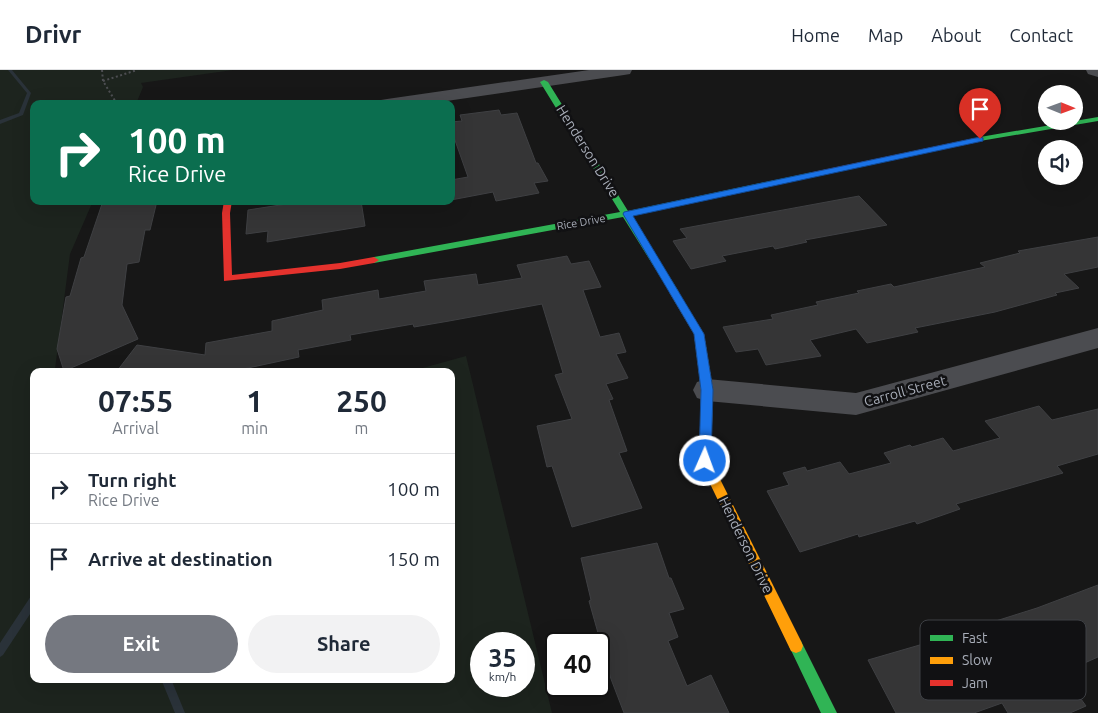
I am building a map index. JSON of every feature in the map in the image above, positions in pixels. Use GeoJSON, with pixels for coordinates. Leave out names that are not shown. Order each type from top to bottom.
{"type":"FeatureCollection","features":[{"type":"Feature","properties":{"kind":"street"},"geometry":{"type":"LineString","coordinates":[[416,100],[624,70]]}},
{"type":"Feature","properties":{"kind":"street"},"geometry":{"type":"LineString","coordinates":[[1094,70],[1098,72]]}},
{"type":"Feature","properties":{"kind":"street","name":"Henderson Drive"},"geometry":{"type":"LineString","coordinates":[[544,82],[627,214],[699,334],[707,390],[705,461],[829,713]]}},
{"type":"Feature","properties":{"kind":"street","name":"Rice Drive"},"geometry":{"type":"LineString","coordinates":[[227,205],[227,278],[340,266],[627,214],[960,143],[1098,119]]}},
{"type":"Feature","properties":{"kind":"street","name":"Carroll Street"},"geometry":{"type":"LineString","coordinates":[[707,390],[856,404],[1098,338]]}},
{"type":"Feature","properties":{"kind":"path"},"geometry":{"type":"LineString","coordinates":[[102,70],[103,81],[115,100]]}},
{"type":"Feature","properties":{"kind":"path"},"geometry":{"type":"LineString","coordinates":[[103,81],[136,70]]}},
{"type":"Feature","properties":{"kind":"shaded area"},"geometry":{"type":"Polygon","coordinates":[[[0,70],[233,70],[141,83],[143,87],[138,100],[30,100],[30,205],[91,205],[70,254],[55,368],[30,368],[30,683],[455,683],[455,368],[423,368],[466,356],[532,632],[470,632],[470,697],[535,697],[535,642],[545,684],[545,697],[548,697],[552,713],[0,713],[0,70]]]}},
{"type":"Feature","properties":{"kind":"building"},"geometry":{"type":"Polygon","coordinates":[[[499,110],[501,115],[517,113],[536,163],[538,163],[548,181],[534,183],[539,193],[496,201],[493,192],[455,199],[455,179],[468,177],[455,140],[455,122],[462,121],[460,115],[499,110]]]}},
{"type":"Feature","properties":{"kind":"building"},"geometry":{"type":"Polygon","coordinates":[[[859,196],[887,225],[805,240],[807,242],[775,249],[773,246],[722,256],[726,261],[691,269],[673,241],[687,238],[680,229],[859,196]]]}},
{"type":"Feature","properties":{"kind":"building"},"geometry":{"type":"Polygon","coordinates":[[[102,205],[156,205],[150,230],[145,230],[139,262],[127,264],[122,305],[138,339],[71,368],[63,368],[57,349],[66,297],[70,296],[81,258],[84,257],[102,205]]]}},
{"type":"Feature","properties":{"kind":"building"},"geometry":{"type":"Polygon","coordinates":[[[280,205],[362,205],[365,226],[267,242],[268,231],[246,234],[248,210],[280,205]]]}},
{"type":"Feature","properties":{"kind":"building"},"geometry":{"type":"Polygon","coordinates":[[[1098,237],[1098,267],[1064,274],[1079,288],[1055,293],[1057,295],[995,312],[915,328],[918,332],[867,343],[856,329],[810,340],[821,356],[766,365],[758,349],[736,352],[723,327],[773,319],[771,315],[818,305],[816,302],[859,293],[857,291],[891,284],[894,287],[985,267],[980,263],[1020,253],[1018,251],[1098,237]]]}},
{"type":"Feature","properties":{"kind":"building"},"geometry":{"type":"Polygon","coordinates":[[[567,256],[571,264],[589,261],[601,287],[583,290],[600,337],[619,333],[626,352],[616,354],[628,378],[606,384],[613,399],[609,400],[627,451],[619,453],[642,508],[572,527],[552,466],[547,467],[537,426],[572,419],[555,375],[563,373],[542,304],[414,327],[413,324],[350,335],[351,340],[298,350],[299,357],[248,368],[119,368],[137,345],[205,355],[206,343],[272,331],[272,321],[323,310],[322,300],[378,290],[379,299],[426,291],[424,281],[476,274],[478,285],[522,278],[517,265],[567,256]]]}},
{"type":"Feature","properties":{"kind":"building"},"geometry":{"type":"Polygon","coordinates":[[[1039,406],[1052,420],[1098,409],[1098,454],[1057,466],[1063,473],[956,504],[960,509],[917,524],[915,521],[859,537],[858,534],[800,552],[767,491],[789,485],[783,473],[805,467],[807,471],[840,462],[849,474],[891,463],[884,453],[910,445],[912,447],[943,438],[953,451],[1000,438],[985,421],[1039,406]]]}},
{"type":"Feature","properties":{"kind":"building"},"geometry":{"type":"Polygon","coordinates":[[[657,543],[669,578],[671,578],[684,609],[669,613],[678,637],[668,641],[687,686],[711,675],[729,713],[624,713],[610,675],[610,632],[598,632],[589,601],[591,600],[581,558],[657,543]]]}},
{"type":"Feature","properties":{"kind":"building"},"geometry":{"type":"Polygon","coordinates":[[[1098,585],[1098,657],[1086,662],[1086,620],[999,620],[1098,585]]]}},
{"type":"Feature","properties":{"kind":"building"},"geometry":{"type":"Polygon","coordinates":[[[920,645],[920,700],[1082,700],[1086,706],[1070,713],[1008,713],[1002,703],[974,713],[896,713],[868,660],[920,645]]]}},
{"type":"Feature","properties":{"kind":"waterway"},"geometry":{"type":"LineString","coordinates":[[0,122],[21,114],[29,93],[10,70]]}},
{"type":"Feature","properties":{"kind":"waterway"},"geometry":{"type":"LineString","coordinates":[[0,652],[30,605]]}},
{"type":"Feature","properties":{"kind":"waterway"},"geometry":{"type":"LineString","coordinates":[[168,683],[180,713]]}},
{"type":"Feature","properties":{"kind":"traffic: fast"},"geometry":{"type":"LineString","coordinates":[[544,82],[674,292]]}},
{"type":"Feature","properties":{"kind":"traffic: fast"},"geometry":{"type":"LineString","coordinates":[[980,139],[1098,119]]}},
{"type":"Feature","properties":{"kind":"traffic: fast"},"geometry":{"type":"LineString","coordinates":[[374,260],[627,214],[813,174]]}},
{"type":"Feature","properties":{"kind":"traffic: fast"},"geometry":{"type":"LineString","coordinates":[[796,646],[829,713]]}},
{"type":"Feature","properties":{"kind":"traffic: slow"},"geometry":{"type":"LineString","coordinates":[[674,292],[699,334],[707,390],[705,461],[796,646]]}},
{"type":"Feature","properties":{"kind":"traffic: jam"},"geometry":{"type":"LineString","coordinates":[[813,174],[980,139]]}},
{"type":"Feature","properties":{"kind":"traffic: jam"},"geometry":{"type":"LineString","coordinates":[[227,205],[227,279],[340,266],[374,260]]}},
{"type":"Feature","properties":{"kind":"route"},"geometry":{"type":"LineString","coordinates":[[705,461],[707,390],[699,334],[627,214],[980,139]]}}]}
